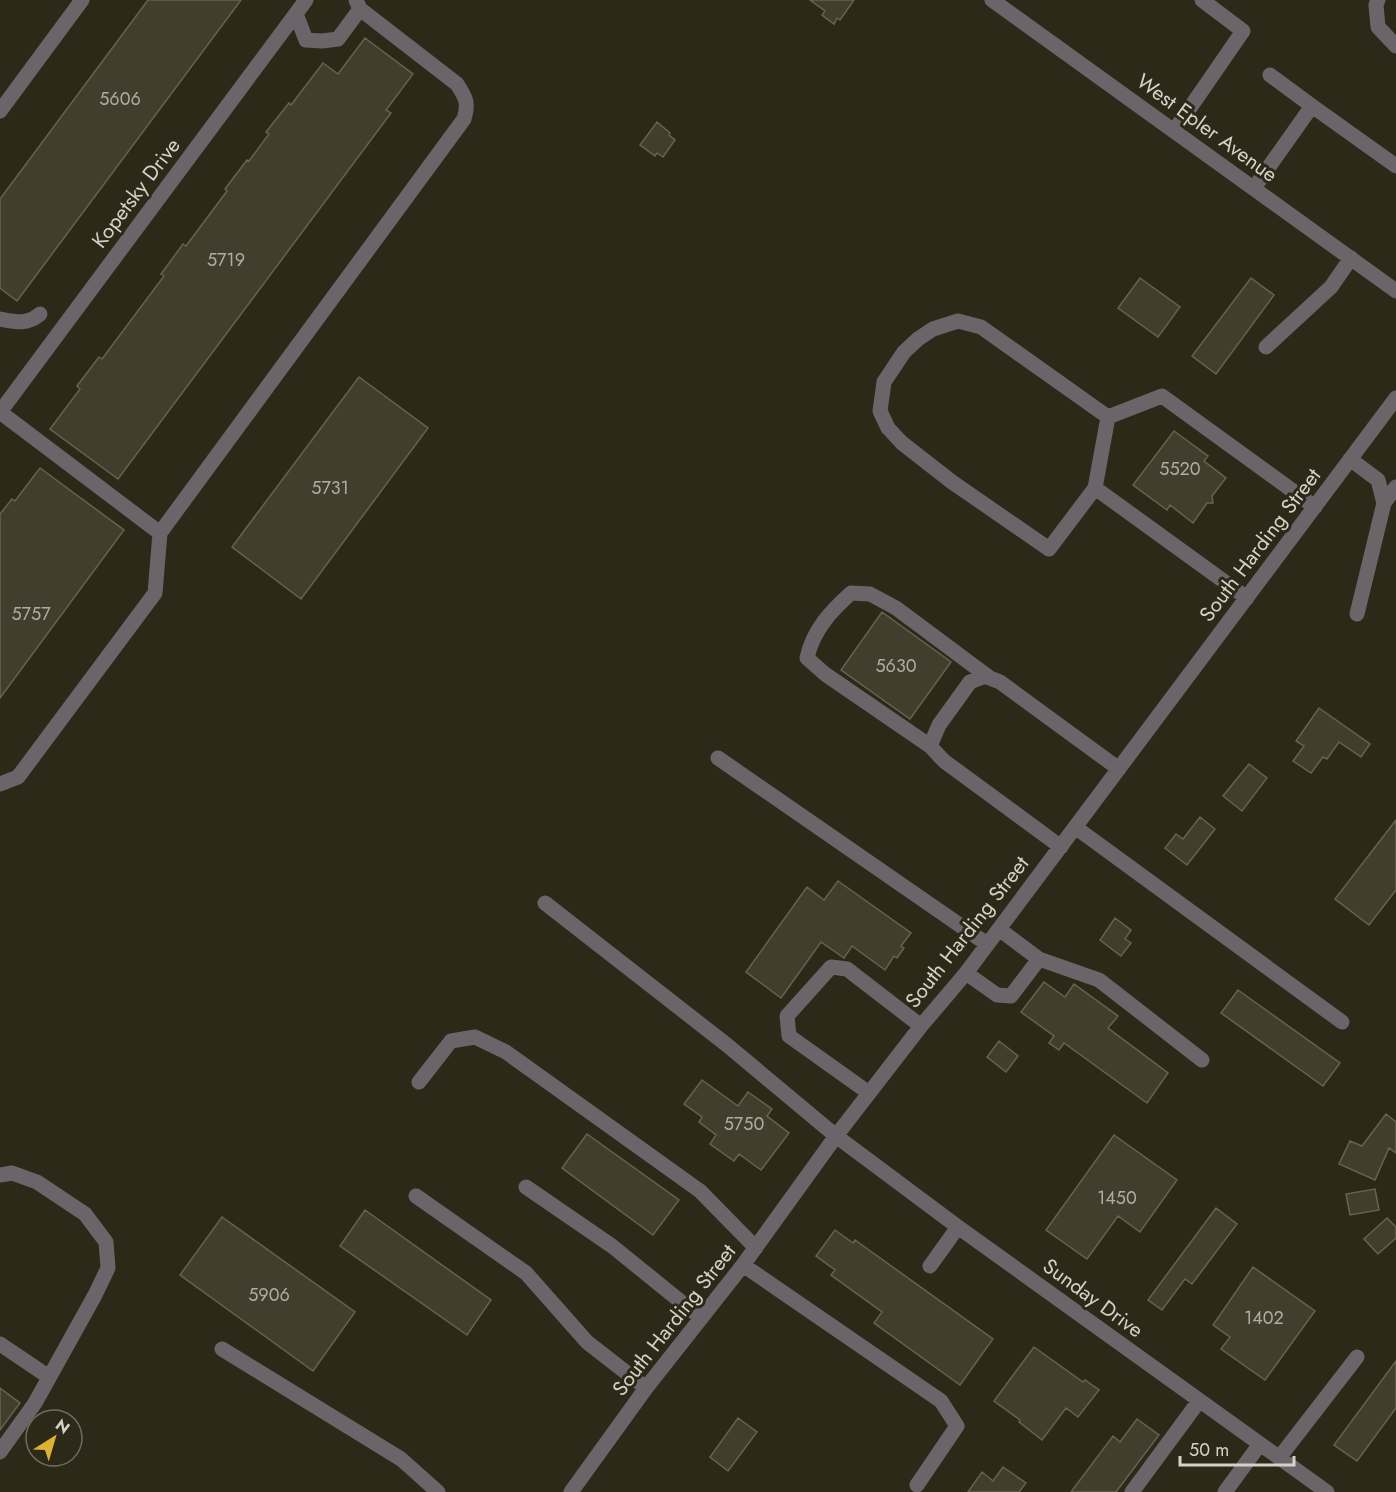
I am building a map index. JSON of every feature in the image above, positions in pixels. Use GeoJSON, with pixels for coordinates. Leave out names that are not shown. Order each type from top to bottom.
{"type":"FeatureCollection","features":[{"type":"Feature","properties":{"kind":"street"},"geometry":{"type":"LineString","coordinates":[[0,111],[82,0]]}},
{"type":"Feature","properties":{"kind":"street","name":"Kopetsky Drive"},"geometry":{"type":"LineString","coordinates":[[0,412],[306,0]]}},
{"type":"Feature","properties":{"kind":"street","name":"West Epler Avenue"},"geometry":{"type":"LineString","coordinates":[[993,0],[1396,291]]}},
{"type":"Feature","properties":{"kind":"street"},"geometry":{"type":"LineString","coordinates":[[1174,131],[1243,31],[1202,0]]}},
{"type":"Feature","properties":{"kind":"street"},"geometry":{"type":"LineString","coordinates":[[1378,0],[1376,5],[1378,27],[1396,46]]}},
{"type":"Feature","properties":{"kind":"street"},"geometry":{"type":"LineString","coordinates":[[0,784],[18,777],[155,593],[160,533],[464,119],[467,107],[465,96],[457,84],[358,5],[338,39],[306,40],[296,14]]}},
{"type":"Feature","properties":{"kind":"street"},"geometry":{"type":"LineString","coordinates":[[1270,75],[1396,166]]}},
{"type":"Feature","properties":{"kind":"street"},"geometry":{"type":"LineString","coordinates":[[1254,188],[1311,105]]}},
{"type":"Feature","properties":{"kind":"street"},"geometry":{"type":"LineString","coordinates":[[1266,347],[1331,286],[1351,258]]}},
{"type":"Feature","properties":{"kind":"street"},"geometry":{"type":"LineString","coordinates":[[0,320],[22,322],[33,320],[40,314]]}},
{"type":"Feature","properties":{"kind":"street"},"geometry":{"type":"LineString","coordinates":[[958,321],[981,327],[1108,417],[1095,488],[1049,549],[952,482],[902,443],[888,428],[880,411],[884,382],[904,352],[933,329],[958,321]]}},
{"type":"Feature","properties":{"kind":"street"},"geometry":{"type":"LineString","coordinates":[[1108,417],[1162,396],[1315,507]]}},
{"type":"Feature","properties":{"kind":"street","name":"South Harding Street"},"geometry":{"type":"LineString","coordinates":[[571,1492],[646,1388],[756,1248],[836,1136],[921,1026],[966,973],[1396,398]]}},
{"type":"Feature","properties":{"kind":"street"},"geometry":{"type":"LineString","coordinates":[[0,412],[160,533]]}},
{"type":"Feature","properties":{"kind":"street"},"geometry":{"type":"LineString","coordinates":[[1350,459],[1378,480],[1384,503]]}},
{"type":"Feature","properties":{"kind":"street"},"geometry":{"type":"LineString","coordinates":[[1357,614],[1384,503],[1396,487]]}},
{"type":"Feature","properties":{"kind":"street"},"geometry":{"type":"LineString","coordinates":[[1095,488],[1247,598]]}},
{"type":"Feature","properties":{"kind":"street"},"geometry":{"type":"LineString","coordinates":[[990,678],[896,608],[870,594],[851,593],[835,608],[819,628],[807,658],[825,674],[930,746],[944,761],[1061,846]]}},
{"type":"Feature","properties":{"kind":"street"},"geometry":{"type":"LineString","coordinates":[[930,746],[939,725],[970,682],[985,676],[1000,682],[1119,769]]}},
{"type":"Feature","properties":{"kind":"street"},"geometry":{"type":"LineString","coordinates":[[718,758],[987,944]]}},
{"type":"Feature","properties":{"kind":"street"},"geometry":{"type":"LineString","coordinates":[[1076,827],[1342,1022]]}},
{"type":"Feature","properties":{"kind":"street","name":"Sunday Drive"},"geometry":{"type":"LineString","coordinates":[[545,903],[727,1044],[836,1136],[958,1227],[1327,1492]]}},
{"type":"Feature","properties":{"kind":"street"},"geometry":{"type":"LineString","coordinates":[[999,929],[1039,959],[1100,980],[1202,1060]]}},
{"type":"Feature","properties":{"kind":"street"},"geometry":{"type":"LineString","coordinates":[[966,973],[997,995],[1011,996],[1039,959]]}},
{"type":"Feature","properties":{"kind":"street"},"geometry":{"type":"LineString","coordinates":[[869,1093],[789,1036],[787,1016],[831,967],[847,969],[921,1026]]}},
{"type":"Feature","properties":{"kind":"street"},"geometry":{"type":"LineString","coordinates":[[419,1082],[452,1041],[475,1037],[506,1052],[700,1191],[756,1248]]}},
{"type":"Feature","properties":{"kind":"street"},"geometry":{"type":"LineString","coordinates":[[0,1175],[12,1173],[37,1182],[85,1214],[106,1242],[108,1268],[35,1402],[0,1452]]}},
{"type":"Feature","properties":{"kind":"street"},"geometry":{"type":"LineString","coordinates":[[526,1187],[612,1246],[701,1318]]}},
{"type":"Feature","properties":{"kind":"street"},"geometry":{"type":"LineString","coordinates":[[416,1196],[526,1273],[587,1342],[646,1388]]}},
{"type":"Feature","properties":{"kind":"street"},"geometry":{"type":"LineString","coordinates":[[930,1266],[958,1227]]}},
{"type":"Feature","properties":{"kind":"street"},"geometry":{"type":"LineString","coordinates":[[743,1265],[941,1401],[957,1426],[917,1485]]}},
{"type":"Feature","properties":{"kind":"street"},"geometry":{"type":"LineString","coordinates":[[0,1344],[49,1377]]}},
{"type":"Feature","properties":{"kind":"street"},"geometry":{"type":"LineString","coordinates":[[222,1349],[401,1459],[438,1492]]}},
{"type":"Feature","properties":{"kind":"street"},"geometry":{"type":"LineString","coordinates":[[1279,1458],[1356,1356]]}},
{"type":"Feature","properties":{"kind":"street"},"geometry":{"type":"LineString","coordinates":[[1132,1492],[1199,1401]]}},
{"type":"Feature","properties":{"kind":"street"},"geometry":{"type":"LineString","coordinates":[[1225,1492],[1260,1444]]}},
{"type":"Feature","properties":{"kind":"building"},"geometry":{"type":"Polygon","coordinates":[[[148,0],[241,0],[17,301],[0,288],[0,199],[148,0]]]}},
{"type":"Feature","properties":{"kind":"building"},"geometry":{"type":"Polygon","coordinates":[[[810,0],[854,0],[840,20],[837,18],[834,24],[822,15],[825,11],[810,0]]]}},
{"type":"Feature","properties":{"kind":"building"},"geometry":{"type":"Polygon","coordinates":[[[365,38],[413,74],[386,110],[391,113],[118,479],[50,429],[80,389],[77,386],[99,357],[102,359],[164,276],[161,274],[183,244],[186,246],[227,191],[225,189],[269,134],[266,132],[289,103],[291,105],[323,63],[338,74],[365,38]]]}},
{"type":"Feature","properties":{"kind":"building"},"geometry":{"type":"Polygon","coordinates":[[[657,122],[675,140],[663,157],[657,153],[655,156],[640,145],[657,122]]]}},
{"type":"Feature","properties":{"kind":"building"},"geometry":{"type":"Polygon","coordinates":[[[1140,278],[1180,307],[1158,337],[1118,308],[1140,278]]]}},
{"type":"Feature","properties":{"kind":"building"},"geometry":{"type":"Polygon","coordinates":[[[1251,278],[1274,295],[1216,374],[1192,356],[1251,278]]]}},
{"type":"Feature","properties":{"kind":"building"},"geometry":{"type":"Polygon","coordinates":[[[359,377],[428,428],[301,599],[232,547],[359,377]]]}},
{"type":"Feature","properties":{"kind":"building"},"geometry":{"type":"Polygon","coordinates":[[[1174,431],[1208,456],[1204,461],[1226,478],[1212,496],[1213,503],[1207,503],[1193,523],[1170,505],[1167,510],[1133,485],[1174,431]]]}},
{"type":"Feature","properties":{"kind":"building"},"geometry":{"type":"Polygon","coordinates":[[[40,468],[124,530],[0,698],[0,514],[12,499],[15,501],[40,468]]]}},
{"type":"Feature","properties":{"kind":"building"},"geometry":{"type":"Polygon","coordinates":[[[882,612],[951,662],[910,719],[841,670],[882,612]]]}},
{"type":"Feature","properties":{"kind":"building"},"geometry":{"type":"Polygon","coordinates":[[[1319,708],[1370,744],[1361,757],[1339,742],[1327,759],[1323,757],[1311,773],[1293,761],[1304,746],[1296,741],[1319,708]]]}},
{"type":"Feature","properties":{"kind":"building"},"geometry":{"type":"Polygon","coordinates":[[[1249,764],[1267,778],[1242,811],[1223,796],[1249,764]]]}},
{"type":"Feature","properties":{"kind":"building"},"geometry":{"type":"Polygon","coordinates":[[[1200,817],[1215,829],[1187,865],[1165,848],[1176,834],[1183,839],[1200,817]]]}},
{"type":"Feature","properties":{"kind":"building"},"geometry":{"type":"Polygon","coordinates":[[[1396,820],[1396,890],[1369,925],[1335,899],[1396,820]]]}},
{"type":"Feature","properties":{"kind":"building"},"geometry":{"type":"Polygon","coordinates":[[[838,881],[911,933],[901,946],[904,948],[897,958],[894,956],[885,970],[852,946],[844,958],[821,942],[781,998],[746,972],[807,887],[824,900],[838,881]]]}},
{"type":"Feature","properties":{"kind":"building"},"geometry":{"type":"Polygon","coordinates":[[[1115,918],[1131,930],[1125,939],[1131,943],[1121,956],[1100,940],[1115,918]]]}},
{"type":"Feature","properties":{"kind":"building"},"geometry":{"type":"Polygon","coordinates":[[[1044,982],[1065,997],[1074,984],[1118,1016],[1108,1028],[1168,1073],[1147,1103],[1064,1043],[1059,1050],[1049,1043],[1054,1036],[1021,1012],[1044,982]]]}},
{"type":"Feature","properties":{"kind":"building"},"geometry":{"type":"Polygon","coordinates":[[[1238,990],[1340,1063],[1323,1086],[1221,1013],[1238,990]]]}},
{"type":"Feature","properties":{"kind":"building"},"geometry":{"type":"Polygon","coordinates":[[[999,1041],[1018,1056],[1006,1072],[987,1057],[999,1041]]]}},
{"type":"Feature","properties":{"kind":"building"},"geometry":{"type":"Polygon","coordinates":[[[702,1080],[738,1106],[748,1092],[772,1109],[767,1116],[789,1133],[761,1170],[739,1154],[734,1161],[710,1144],[716,1135],[699,1122],[702,1117],[684,1104],[702,1080]]]}},
{"type":"Feature","properties":{"kind":"building"},"geometry":{"type":"Polygon","coordinates":[[[1386,1114],[1396,1122],[1396,1153],[1389,1148],[1375,1180],[1339,1164],[1350,1141],[1362,1146],[1386,1114]]]}},
{"type":"Feature","properties":{"kind":"building"},"geometry":{"type":"Polygon","coordinates":[[[587,1134],[679,1200],[653,1235],[562,1168],[587,1134]]]}},
{"type":"Feature","properties":{"kind":"building"},"geometry":{"type":"Polygon","coordinates":[[[1114,1135],[1177,1180],[1140,1232],[1118,1216],[1087,1259],[1046,1230],[1114,1135]]]}},
{"type":"Feature","properties":{"kind":"building"},"geometry":{"type":"Polygon","coordinates":[[[1375,1189],[1379,1210],[1350,1215],[1346,1194],[1375,1189]]]}},
{"type":"Feature","properties":{"kind":"building"},"geometry":{"type":"Polygon","coordinates":[[[1216,1208],[1237,1224],[1192,1284],[1185,1279],[1162,1310],[1148,1300],[1216,1208]]]}},
{"type":"Feature","properties":{"kind":"building"},"geometry":{"type":"Polygon","coordinates":[[[365,1210],[491,1300],[467,1335],[340,1246],[365,1210]]]}},
{"type":"Feature","properties":{"kind":"building"},"geometry":{"type":"Polygon","coordinates":[[[222,1217],[355,1312],[313,1371],[180,1275],[222,1217]]]}},
{"type":"Feature","properties":{"kind":"building"},"geometry":{"type":"Polygon","coordinates":[[[1387,1218],[1396,1227],[1396,1238],[1378,1254],[1364,1239],[1387,1218]]]}},
{"type":"Feature","properties":{"kind":"building"},"geometry":{"type":"Polygon","coordinates":[[[835,1230],[853,1243],[855,1240],[993,1339],[960,1385],[874,1323],[882,1312],[831,1275],[835,1270],[816,1256],[835,1230]]]}},
{"type":"Feature","properties":{"kind":"building"},"geometry":{"type":"Polygon","coordinates":[[[1253,1267],[1315,1311],[1265,1380],[1221,1349],[1230,1337],[1213,1325],[1253,1267]]]}},
{"type":"Feature","properties":{"kind":"building"},"geometry":{"type":"Polygon","coordinates":[[[1034,1347],[1083,1382],[1085,1380],[1099,1390],[1078,1417],[1066,1408],[1042,1440],[994,1401],[1034,1347]]]}},
{"type":"Feature","properties":{"kind":"building"},"geometry":{"type":"Polygon","coordinates":[[[1396,1361],[1396,1408],[1357,1461],[1334,1445],[1396,1361]]]}},
{"type":"Feature","properties":{"kind":"building"},"geometry":{"type":"Polygon","coordinates":[[[0,1388],[20,1403],[0,1430],[0,1388]]]}},
{"type":"Feature","properties":{"kind":"building"},"geometry":{"type":"Polygon","coordinates":[[[738,1418],[757,1432],[728,1471],[710,1457],[738,1418]]]}},
{"type":"Feature","properties":{"kind":"building"},"geometry":{"type":"Polygon","coordinates":[[[1137,1419],[1159,1435],[1116,1492],[1071,1492],[1113,1436],[1120,1442],[1137,1419]]]}},
{"type":"Feature","properties":{"kind":"building"},"geometry":{"type":"Polygon","coordinates":[[[1003,1467],[1026,1483],[1019,1492],[968,1492],[982,1472],[993,1481],[1003,1467]]]}}]}
